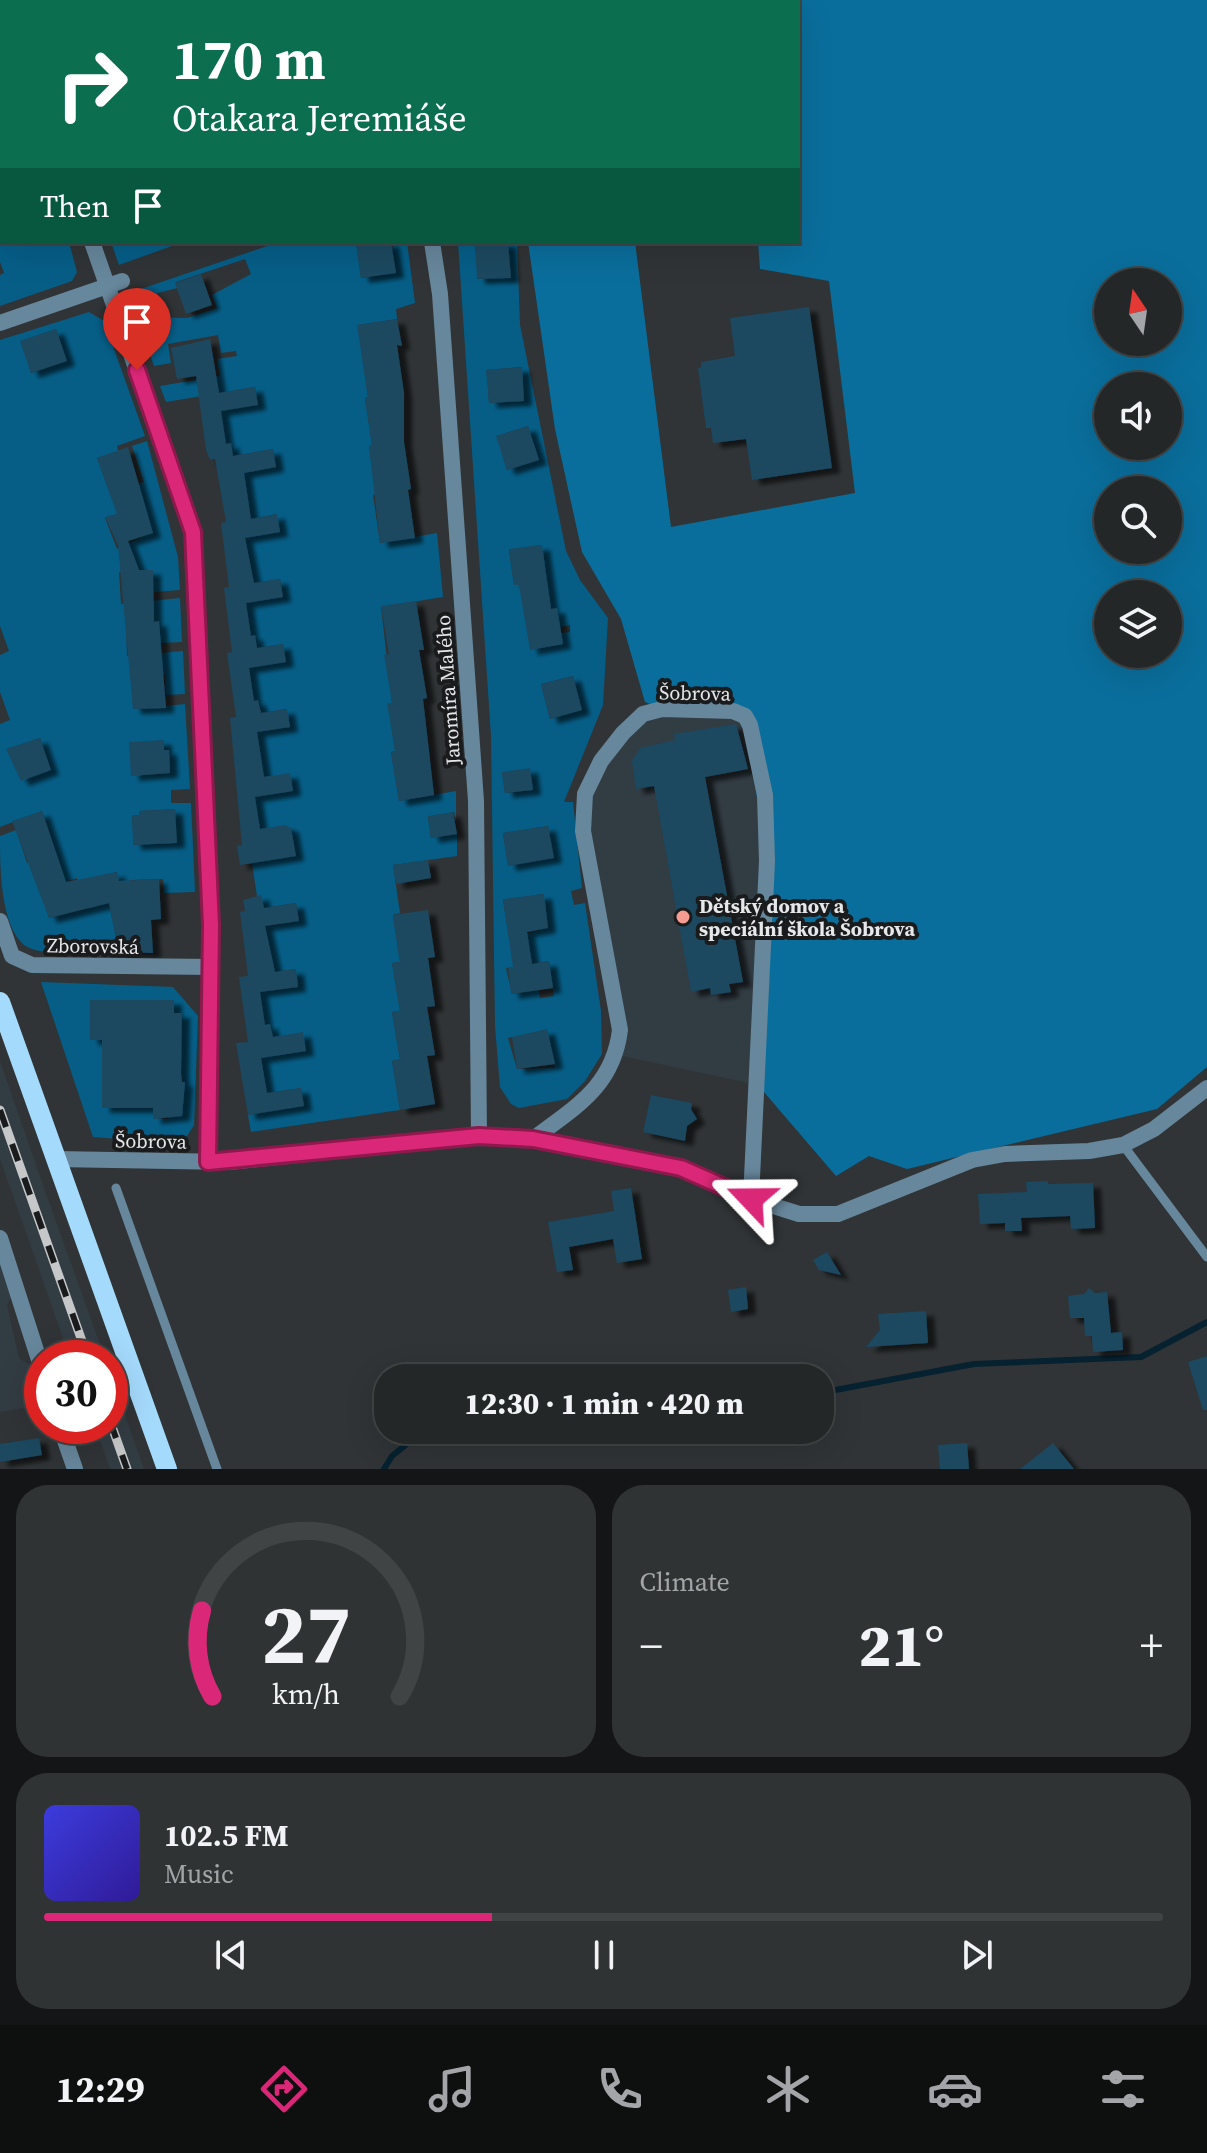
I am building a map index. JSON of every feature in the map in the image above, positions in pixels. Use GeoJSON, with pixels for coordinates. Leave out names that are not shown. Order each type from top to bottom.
{"type":"FeatureCollection","features":[{"type":"Feature","properties":{"kind":"main road"},"geometry":{"type":"LineString","coordinates":[[0,1002],[167,1469]]}},
{"type":"Feature","properties":{"kind":"street"},"geometry":{"type":"LineString","coordinates":[[93,244],[114,283],[193,532],[212,967],[208,1162]]}},
{"type":"Feature","properties":{"kind":"street","name":"Jaromíra Malého"},"geometry":{"type":"LineString","coordinates":[[432,244],[440,294],[476,801],[479,1136]]}},
{"type":"Feature","properties":{"kind":"street"},"geometry":{"type":"LineString","coordinates":[[0,323],[114,283]]}},
{"type":"Feature","properties":{"kind":"street","name":"Šobrova"},"geometry":{"type":"LineString","coordinates":[[533,1139],[581,1103],[607,1076],[617,1055],[620,1030],[583,831],[585,794],[601,761],[643,714],[662,709],[733,711],[745,716],[750,725],[765,795],[767,861],[751,1199]]}},
{"type":"Feature","properties":{"kind":"street","name":"Zborovská"},"geometry":{"type":"LineString","coordinates":[[0,921],[12,956],[32,965],[212,967]]}},
{"type":"Feature","properties":{"kind":"street","name":"Šobrova"},"geometry":{"type":"LineString","coordinates":[[55,1159],[208,1162],[479,1136],[533,1139],[681,1168],[751,1199],[799,1214],[838,1214],[972,1160],[1005,1154],[1089,1151],[1123,1145],[1165,1121],[1207,1088]]}},
{"type":"Feature","properties":{"kind":"street"},"geometry":{"type":"LineString","coordinates":[[0,1238],[33,1340]]}},
{"type":"Feature","properties":{"kind":"street"},"geometry":{"type":"LineString","coordinates":[[66,1444],[75,1469]]}},
{"type":"Feature","properties":{"kind":"lane"},"geometry":{"type":"LineString","coordinates":[[1123,1145],[1207,1257]]}},
{"type":"Feature","properties":{"kind":"lane"},"geometry":{"type":"LineString","coordinates":[[116,1188],[217,1469]]}},
{"type":"Feature","properties":{"kind":"shaded area"},"geometry":{"type":"Polygon","coordinates":[[[800,0],[1207,0],[1207,1067],[1157,1109],[907,1169],[869,1156],[836,1176],[758,1085],[767,861],[744,716],[662,709],[645,702],[621,619],[582,552],[555,429],[528,244],[635,244],[671,527],[855,493],[829,281],[760,269],[758,244],[800,244],[800,0]]]}},
{"type":"Feature","properties":{"kind":"shaded area"},"geometry":{"type":"Polygon","coordinates":[[[0,244],[70,244],[77,272],[72,281],[0,306],[0,275],[4,273],[0,262],[0,244]]]}},
{"type":"Feature","properties":{"kind":"shaded area"},"geometry":{"type":"Polygon","coordinates":[[[112,244],[177,244],[119,265],[112,244]]]}},
{"type":"Feature","properties":{"kind":"shaded area"},"geometry":{"type":"Polygon","coordinates":[[[273,244],[356,244],[361,278],[395,273],[392,247],[407,244],[415,303],[396,309],[397,319],[358,325],[368,397],[365,398],[372,445],[369,447],[376,494],[373,495],[380,543],[437,533],[443,597],[381,607],[392,703],[388,703],[395,751],[391,752],[399,801],[456,791],[456,823],[454,812],[428,817],[431,838],[457,834],[457,856],[393,865],[400,913],[393,915],[400,962],[392,963],[400,1011],[392,1012],[400,1059],[392,1061],[400,1110],[251,1132],[248,1115],[304,1106],[301,1088],[267,1093],[261,1058],[273,1037],[270,1025],[265,1025],[260,992],[298,987],[295,969],[275,972],[261,927],[299,921],[296,903],[264,908],[261,896],[257,896],[252,863],[296,855],[291,828],[260,829],[255,797],[293,791],[264,777],[252,733],[289,726],[286,709],[261,713],[258,700],[254,701],[249,668],[286,661],[283,644],[257,648],[255,635],[251,636],[246,603],[283,596],[280,579],[254,583],[251,567],[247,567],[242,538],[277,514],[251,519],[249,504],[244,504],[239,473],[276,467],[273,449],[233,456],[231,444],[226,444],[221,411],[258,405],[255,387],[166,402],[160,386],[220,376],[217,359],[237,356],[236,351],[221,353],[218,335],[168,344],[171,363],[154,366],[137,317],[187,318],[217,308],[212,295],[251,274],[245,259],[176,282],[177,288],[131,300],[129,293],[273,244]]]}},
{"type":"Feature","properties":{"kind":"shaded area"},"geometry":{"type":"Polygon","coordinates":[[[458,244],[475,244],[478,279],[511,277],[508,244],[517,244],[520,325],[566,551],[580,580],[608,618],[603,705],[564,802],[573,802],[582,888],[571,891],[574,905],[585,903],[601,1011],[602,1054],[585,1081],[567,1099],[519,1108],[511,1104],[500,1087],[495,1026],[491,736],[458,244]],[[521,367],[487,370],[489,403],[524,400],[521,367]],[[528,426],[497,436],[507,470],[538,460],[528,426]],[[541,545],[509,550],[514,585],[547,581],[541,545]],[[556,608],[524,614],[561,633],[570,632],[570,625],[560,627],[556,608]],[[573,676],[541,684],[550,719],[582,710],[573,676]],[[502,772],[505,793],[528,791],[529,790],[502,772]],[[548,826],[503,833],[508,866],[554,858],[548,826]],[[543,894],[503,900],[509,938],[548,928],[543,894]],[[549,961],[506,968],[512,994],[539,990],[540,998],[554,996],[549,961]],[[546,1030],[508,1038],[517,1069],[555,1068],[546,1030]]]}},
{"type":"Feature","properties":{"kind":"shaded area"},"geometry":{"type":"Polygon","coordinates":[[[89,312],[104,321],[145,436],[117,446],[118,451],[97,458],[109,491],[144,482],[132,446],[147,441],[178,557],[180,590],[154,592],[153,570],[119,572],[121,604],[180,598],[182,642],[160,643],[159,622],[126,623],[127,656],[183,651],[185,694],[166,695],[165,674],[132,676],[133,709],[185,704],[190,789],[171,790],[171,803],[191,803],[195,892],[164,893],[163,879],[130,880],[130,892],[122,894],[117,872],[103,875],[119,952],[64,953],[32,949],[21,942],[14,931],[4,900],[0,836],[16,830],[27,863],[56,853],[42,811],[0,827],[0,724],[10,720],[0,692],[0,655],[9,651],[0,626],[0,340],[89,312]],[[56,329],[21,341],[31,373],[67,361],[56,329]],[[117,514],[105,518],[117,549],[153,532],[117,514]],[[40,738],[7,749],[21,780],[51,770],[40,738]],[[163,740],[131,775],[165,774],[169,750],[164,750],[163,740]],[[175,809],[139,811],[139,815],[132,816],[134,845],[177,842],[175,809]],[[77,878],[40,891],[49,918],[88,909],[77,878]]]}},
{"type":"Feature","properties":{"kind":"shaded area","name":"Dětský domov a speciální škola Šobrova"},"geometry":{"type":"Polygon","coordinates":[[[641,716],[745,716],[765,795],[758,1085],[617,1055],[583,831],[601,761],[641,716]]]}},
{"type":"Feature","properties":{"kind":"shaded area"},"geometry":{"type":"Polygon","coordinates":[[[41,982],[173,987],[198,1016],[194,1125],[182,1144],[93,1137],[41,982]],[[174,1000],[142,1040],[182,1041],[182,1014],[174,1013],[174,1000]],[[102,1069],[102,1107],[132,1108],[102,1069]],[[153,1072],[153,1118],[168,1119],[179,1105],[183,1096],[182,1072],[153,1072]]]}},
{"type":"Feature","properties":{"kind":"shaded area"},"geometry":{"type":"Polygon","coordinates":[[[0,1061],[99,1340],[64,1340],[0,1159],[0,1061]]]}},
{"type":"Feature","properties":{"kind":"shaded area"},"geometry":{"type":"Polygon","coordinates":[[[0,1263],[11,1298],[7,1305],[19,1358],[24,1361],[24,1408],[0,1412],[0,1263]]]}},
{"type":"Feature","properties":{"kind":"shaded area"},"geometry":{"type":"Polygon","coordinates":[[[128,1423],[144,1469],[110,1469],[101,1444],[128,1444],[128,1423]]]}},
{"type":"Feature","properties":{"kind":"building"},"geometry":{"type":"Polygon","coordinates":[[[356,244],[391,244],[396,273],[361,278],[356,244]]]}},
{"type":"Feature","properties":{"kind":"building"},"geometry":{"type":"Polygon","coordinates":[[[475,244],[508,244],[511,278],[477,279],[475,244]]]}},
{"type":"Feature","properties":{"kind":"building"},"geometry":{"type":"Polygon","coordinates":[[[201,274],[212,305],[186,314],[175,283],[201,274]]]}},
{"type":"Feature","properties":{"kind":"building"},"geometry":{"type":"Polygon","coordinates":[[[809,307],[832,468],[752,480],[746,439],[713,443],[711,428],[706,428],[698,368],[701,368],[701,362],[735,356],[730,318],[809,307]]]}},
{"type":"Feature","properties":{"kind":"building"},"geometry":{"type":"Polygon","coordinates":[[[397,319],[402,346],[397,345],[404,393],[404,442],[415,538],[380,543],[365,398],[368,397],[357,325],[397,319]]]}},
{"type":"Feature","properties":{"kind":"building"},"geometry":{"type":"Polygon","coordinates":[[[56,329],[67,361],[31,373],[20,341],[56,329]]]}},
{"type":"Feature","properties":{"kind":"building"},"geometry":{"type":"Polygon","coordinates":[[[210,339],[219,393],[255,387],[258,405],[221,411],[226,444],[231,443],[233,456],[273,449],[276,467],[244,473],[251,519],[277,514],[280,532],[245,538],[254,583],[280,579],[283,597],[246,603],[251,636],[255,635],[257,648],[283,644],[286,662],[249,668],[254,701],[258,700],[261,713],[287,709],[290,727],[257,732],[264,777],[290,773],[293,791],[255,797],[260,829],[285,825],[291,828],[296,856],[240,865],[237,846],[242,845],[230,718],[236,717],[227,653],[232,652],[224,588],[229,587],[221,523],[226,522],[215,459],[210,460],[206,450],[196,376],[177,379],[171,348],[210,339]]]}},
{"type":"Feature","properties":{"kind":"building"},"geometry":{"type":"Polygon","coordinates":[[[522,367],[524,401],[489,403],[486,370],[522,367]]]}},
{"type":"Feature","properties":{"kind":"building"},"geometry":{"type":"Polygon","coordinates":[[[528,426],[539,460],[507,470],[496,436],[528,426]]]}},
{"type":"Feature","properties":{"kind":"building"},"geometry":{"type":"Polygon","coordinates":[[[128,447],[153,533],[128,541],[139,570],[153,570],[154,622],[159,621],[166,708],[133,709],[118,545],[105,517],[117,514],[97,458],[128,447]]]}},
{"type":"Feature","properties":{"kind":"building"},"geometry":{"type":"Polygon","coordinates":[[[542,545],[551,609],[557,608],[563,644],[530,650],[519,585],[514,585],[509,549],[542,545]]]}},
{"type":"Feature","properties":{"kind":"building"},"geometry":{"type":"Polygon","coordinates":[[[416,601],[424,650],[419,650],[427,698],[423,699],[434,795],[399,801],[387,703],[392,703],[384,655],[389,654],[381,606],[416,601]]]}},
{"type":"Feature","properties":{"kind":"building"},"geometry":{"type":"Polygon","coordinates":[[[573,676],[582,710],[550,719],[541,684],[573,676]]]}},
{"type":"Feature","properties":{"kind":"building"},"geometry":{"type":"Polygon","coordinates":[[[736,724],[748,769],[705,777],[743,982],[729,984],[731,992],[711,995],[710,988],[691,992],[654,786],[636,789],[632,761],[640,748],[675,740],[674,734],[736,724]]]}},
{"type":"Feature","properties":{"kind":"building"},"geometry":{"type":"Polygon","coordinates":[[[40,738],[51,770],[21,781],[6,749],[40,738]]]}},
{"type":"Feature","properties":{"kind":"building"},"geometry":{"type":"Polygon","coordinates":[[[164,740],[164,750],[169,750],[170,773],[131,776],[129,742],[164,740]]]}},
{"type":"Feature","properties":{"kind":"building"},"geometry":{"type":"Polygon","coordinates":[[[530,768],[533,790],[505,793],[502,772],[530,768]]]}},
{"type":"Feature","properties":{"kind":"building"},"geometry":{"type":"Polygon","coordinates":[[[175,809],[177,843],[133,845],[132,816],[139,815],[139,811],[175,809]]]}},
{"type":"Feature","properties":{"kind":"building"},"geometry":{"type":"Polygon","coordinates":[[[42,811],[66,882],[117,872],[119,881],[159,879],[161,919],[151,920],[153,953],[119,952],[109,903],[49,918],[12,821],[42,811]]]}},
{"type":"Feature","properties":{"kind":"building"},"geometry":{"type":"Polygon","coordinates":[[[453,812],[457,834],[431,838],[428,816],[453,812]]]}},
{"type":"Feature","properties":{"kind":"building"},"geometry":{"type":"Polygon","coordinates":[[[548,826],[554,858],[508,866],[503,833],[548,826]]]}},
{"type":"Feature","properties":{"kind":"building"},"geometry":{"type":"Polygon","coordinates":[[[428,860],[431,878],[396,884],[393,865],[428,860]]]}},
{"type":"Feature","properties":{"kind":"building"},"geometry":{"type":"Polygon","coordinates":[[[544,894],[548,928],[527,932],[532,964],[549,961],[553,988],[511,994],[508,967],[513,967],[503,899],[544,894]]]}},
{"type":"Feature","properties":{"kind":"building"},"geometry":{"type":"Polygon","coordinates":[[[261,895],[264,908],[296,903],[299,921],[265,926],[275,972],[296,969],[298,987],[260,992],[265,1025],[270,1024],[273,1037],[303,1032],[306,1051],[261,1058],[267,1093],[301,1088],[304,1106],[248,1115],[236,1043],[248,1042],[239,977],[248,976],[240,912],[245,911],[243,900],[261,895]]]}},
{"type":"Feature","properties":{"kind":"building"},"geometry":{"type":"Polygon","coordinates":[[[428,910],[435,957],[428,958],[435,1006],[427,1007],[435,1055],[427,1056],[435,1104],[400,1110],[392,1061],[400,1059],[392,1012],[400,1011],[392,963],[400,962],[393,915],[428,910]]]}},
{"type":"Feature","properties":{"kind":"building"},"geometry":{"type":"Polygon","coordinates":[[[90,1000],[174,1000],[174,1013],[182,1013],[181,1072],[182,1082],[185,1082],[182,1116],[153,1119],[153,1108],[102,1108],[102,1040],[90,1040],[90,1000]]]}},
{"type":"Feature","properties":{"kind":"building"},"geometry":{"type":"Polygon","coordinates":[[[547,1029],[555,1064],[517,1069],[512,1037],[547,1029]]]}},
{"type":"Feature","properties":{"kind":"building"},"geometry":{"type":"Polygon","coordinates":[[[651,1095],[692,1103],[691,1109],[697,1119],[687,1126],[685,1141],[643,1132],[651,1095]]]}},
{"type":"Feature","properties":{"kind":"building"},"geometry":{"type":"Polygon","coordinates":[[[1048,1181],[1048,1184],[1093,1183],[1095,1228],[1071,1229],[1070,1216],[1021,1218],[1022,1231],[1005,1231],[1005,1223],[980,1224],[978,1194],[1027,1192],[1026,1182],[1048,1181]]]}},
{"type":"Feature","properties":{"kind":"building"},"geometry":{"type":"Polygon","coordinates":[[[631,1188],[642,1259],[617,1263],[613,1239],[569,1247],[573,1270],[557,1272],[548,1222],[614,1211],[611,1191],[631,1188]]]}},
{"type":"Feature","properties":{"kind":"building"},"geometry":{"type":"Polygon","coordinates":[[[827,1252],[841,1275],[819,1270],[813,1260],[827,1252]]]}},
{"type":"Feature","properties":{"kind":"building"},"geometry":{"type":"Polygon","coordinates":[[[746,1287],[748,1309],[731,1312],[728,1290],[746,1287]]]}},
{"type":"Feature","properties":{"kind":"building"},"geometry":{"type":"Polygon","coordinates":[[[1089,1288],[1095,1293],[1107,1292],[1111,1333],[1122,1332],[1123,1350],[1093,1352],[1092,1336],[1085,1336],[1084,1318],[1070,1318],[1068,1296],[1084,1294],[1089,1288]]]}},
{"type":"Feature","properties":{"kind":"building"},"geometry":{"type":"Polygon","coordinates":[[[926,1311],[928,1343],[866,1347],[880,1330],[878,1314],[926,1311]]]}},
{"type":"Feature","properties":{"kind":"building"},"geometry":{"type":"Polygon","coordinates":[[[1207,1356],[1207,1410],[1203,1410],[1188,1362],[1207,1356]]]}},
{"type":"Feature","properties":{"kind":"building"},"geometry":{"type":"Polygon","coordinates":[[[24,1440],[24,1444],[40,1444],[42,1455],[0,1462],[0,1444],[24,1440]]]}},
{"type":"Feature","properties":{"kind":"building"},"geometry":{"type":"Polygon","coordinates":[[[967,1443],[969,1469],[940,1469],[938,1445],[967,1443]]]}},
{"type":"Feature","properties":{"kind":"building"},"geometry":{"type":"Polygon","coordinates":[[[1053,1443],[1074,1469],[1020,1469],[1053,1443]]]}},
{"type":"Feature","properties":{"kind":"waterway"},"geometry":{"type":"LineString","coordinates":[[834,1390],[974,1364],[1141,1357],[1207,1322]]}},
{"type":"Feature","properties":{"kind":"waterway"},"geometry":{"type":"LineString","coordinates":[[384,1469],[392,1456],[407,1444]]}},
{"type":"Feature","properties":{"kind":"railway"},"geometry":{"type":"LineString","coordinates":[[0,1110],[82,1340]]}},
{"type":"Feature","properties":{"kind":"railway"},"geometry":{"type":"LineString","coordinates":[[118,1444],[127,1469]]}},
{"type":"Feature","properties":{"kind":"place","name":"Dětský domov a speciální škola Šobrova"},"geometry":{"type":"Point","coordinates":[683,917]}},
{"type":"Feature","properties":{"kind":"route"},"geometry":{"type":"LineString","coordinates":[[137,370],[193,532],[212,967],[208,1162],[479,1136],[533,1139],[681,1168],[751,1199]]}}]}
